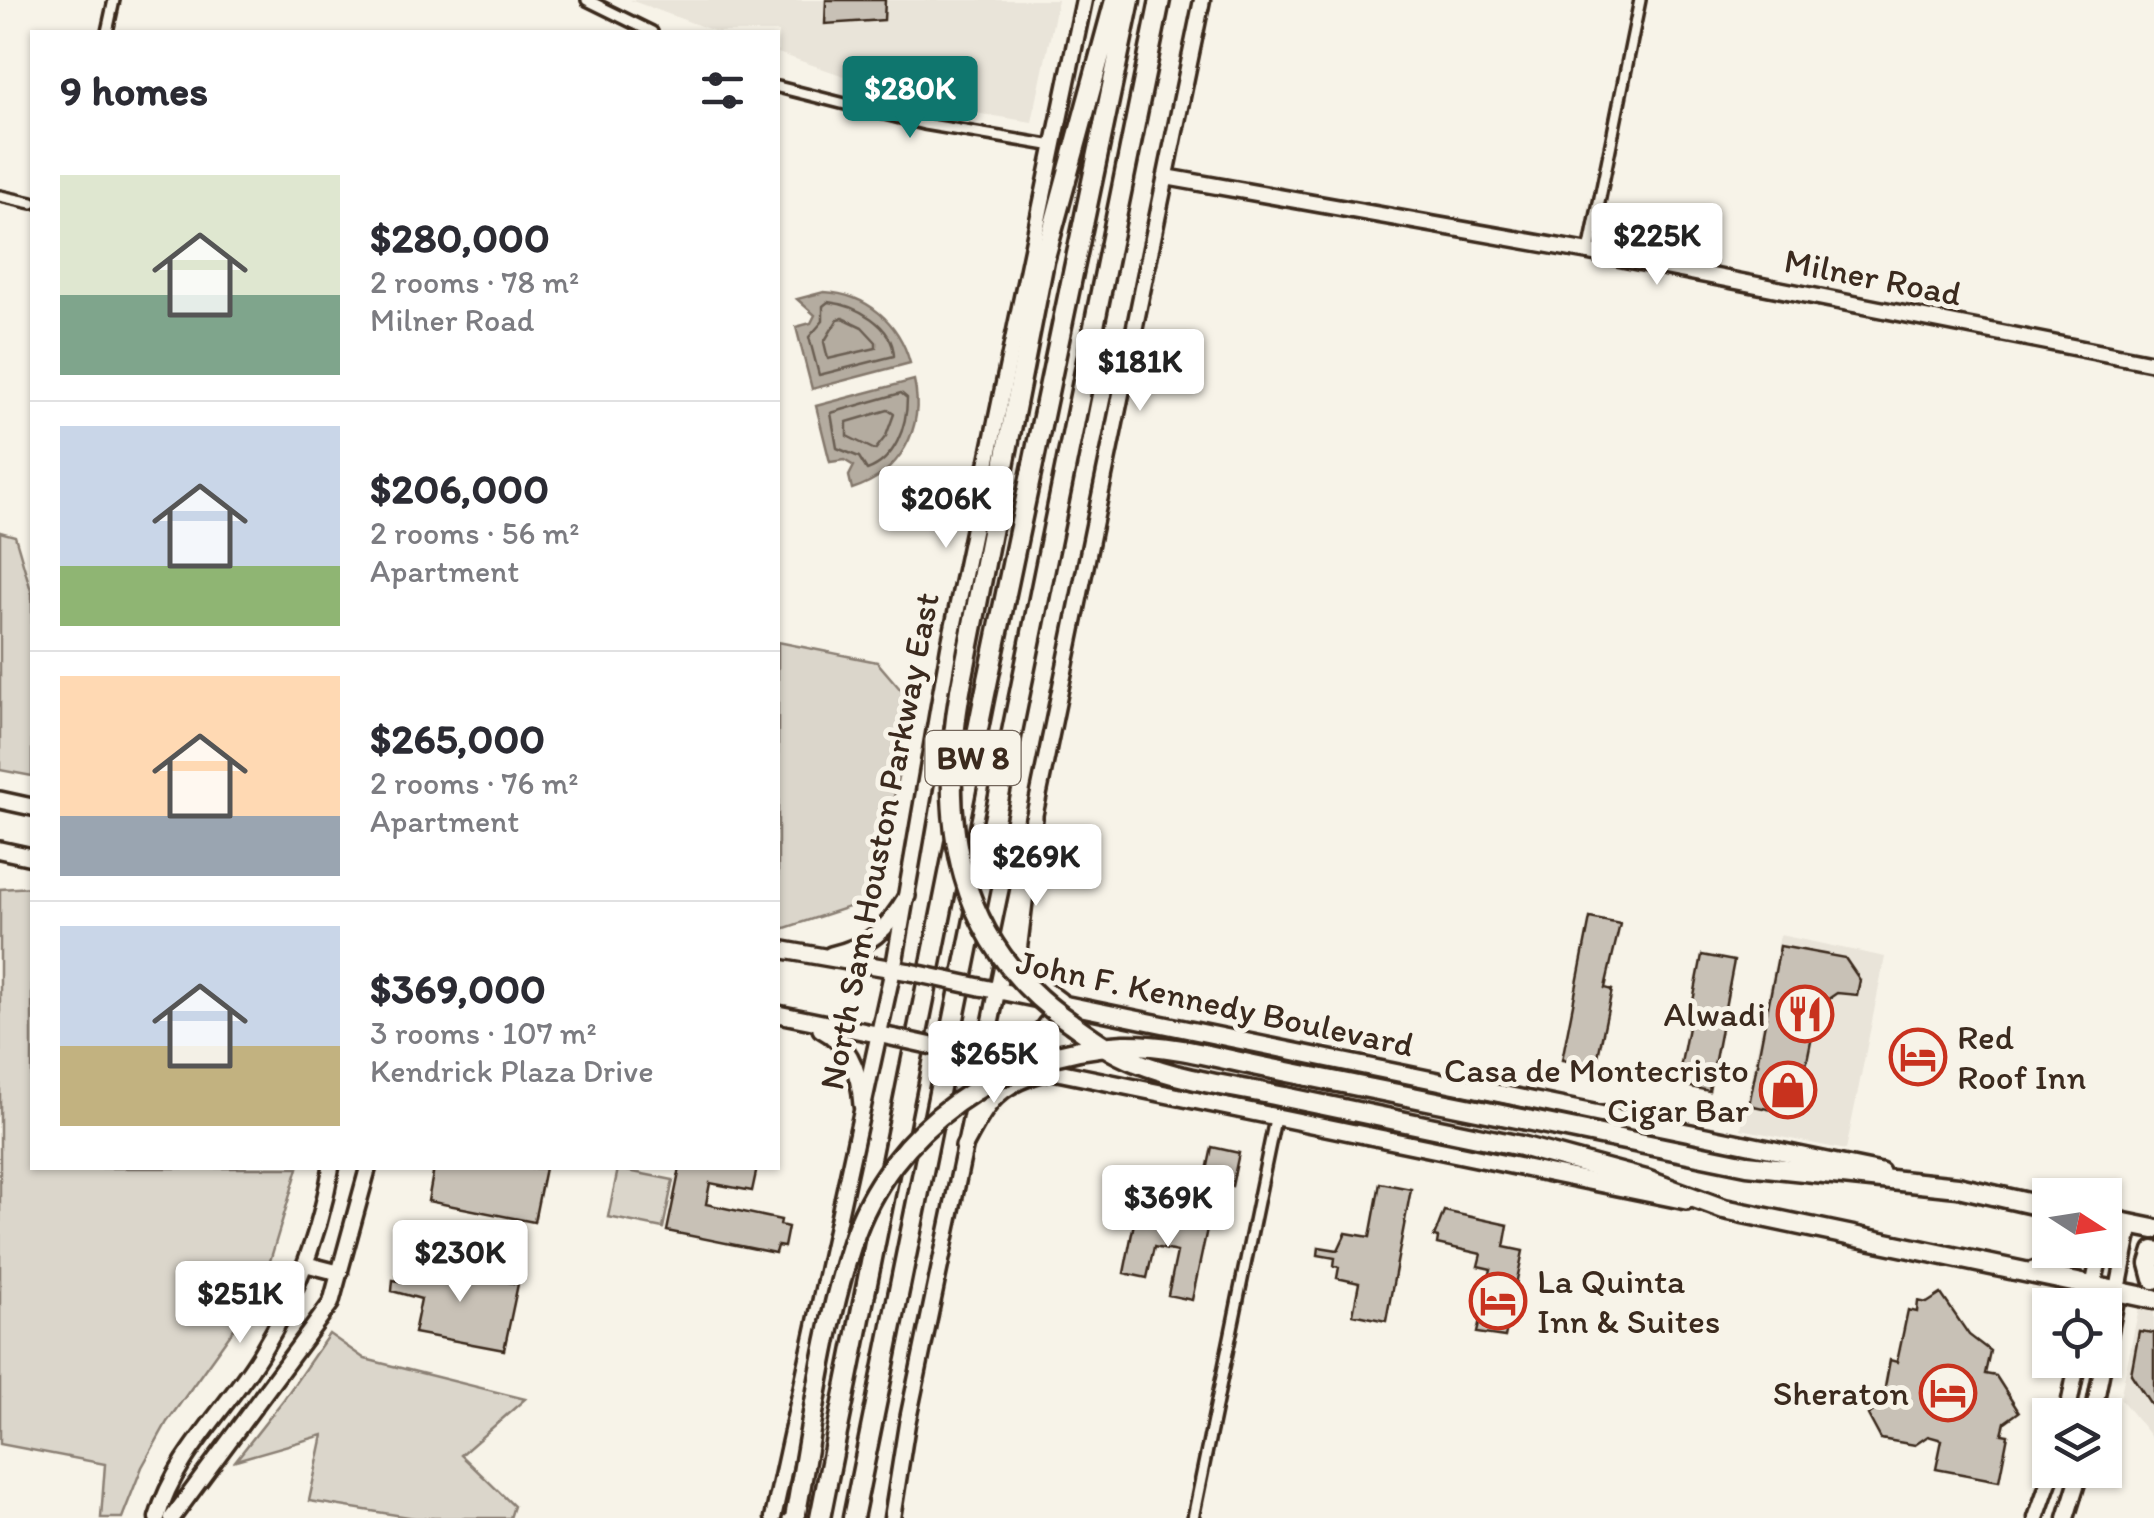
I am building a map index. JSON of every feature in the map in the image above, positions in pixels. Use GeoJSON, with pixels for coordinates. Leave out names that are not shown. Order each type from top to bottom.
{"type":"FeatureCollection","features":[{"type":"Feature","properties":{"kind":"highway"},"geometry":{"type":"LineString","coordinates":[[1116,0],[1044,261],[960,691],[950,769],[952,832],[966,886],[980,920],[1008,966],[1049,1009],[1120,1055],[1188,1077],[1521,1146],[1646,1180],[1724,1209],[2104,1288]]}},
{"type":"Feature","properties":{"kind":"highway","name":"BW 8"},"geometry":{"type":"LineString","coordinates":[[820,1518],[988,680],[1130,0]]}},
{"type":"Feature","properties":{"kind":"highway","name":"BW 8"},"geometry":{"type":"LineString","coordinates":[[853,1518],[1160,0]]}},
{"type":"Feature","properties":{"kind":"highway"},"geometry":{"type":"LineString","coordinates":[[794,1518],[852,1240],[882,1183],[912,1141],[952,1106],[992,1079],[1069,1051],[1138,1046],[1200,1054],[1747,1165],[1958,1187]]}},
{"type":"Feature","properties":{"kind":"highway","name":"John F. Kennedy Boulevard"},"geometry":{"type":"LineString","coordinates":[[1958,1187],[2032,1204]]}},
{"type":"Feature","properties":{"kind":"highway"},"geometry":{"type":"LineString","coordinates":[[2122,1224],[2154,1228]]}},
{"type":"Feature","properties":{"kind":"highway"},"geometry":{"type":"LineString","coordinates":[[2154,1250],[2150,1264],[2154,1279]]}},
{"type":"Feature","properties":{"kind":"highway"},"geometry":{"type":"LineString","coordinates":[[2032,1272],[2043,1268]]}},
{"type":"Feature","properties":{"kind":"highway"},"geometry":{"type":"LineString","coordinates":[[2122,1293],[2154,1299]]}},
{"type":"Feature","properties":{"kind":"main road","name":"North Sam Houston Parkway East"},"geometry":{"type":"LineString","coordinates":[[773,1518],[876,1034],[901,970],[908,896],[949,647],[1084,0]]}},
{"type":"Feature","properties":{"kind":"main road"},"geometry":{"type":"LineString","coordinates":[[892,1518],[906,1424],[964,1146],[974,1054],[1034,818],[1202,0]]}},
{"type":"Feature","properties":{"kind":"main road","name":"Milner Road"},"geometry":{"type":"LineString","coordinates":[[1166,177],[1589,252],[2154,363]]}},
{"type":"Feature","properties":{"kind":"main road"},"geometry":{"type":"LineString","coordinates":[[0,800],[30,806]]}},
{"type":"Feature","properties":{"kind":"main road"},"geometry":{"type":"LineString","coordinates":[[1034,818],[1018,952],[1036,983],[1068,1006]]}},
{"type":"Feature","properties":{"kind":"main road"},"geometry":{"type":"LineString","coordinates":[[0,850],[30,857]]}},
{"type":"Feature","properties":{"kind":"main road"},"geometry":{"type":"LineString","coordinates":[[826,956],[870,942],[890,925],[908,896]]}},
{"type":"Feature","properties":{"kind":"main road","name":"John F. Kennedy Boulevard"},"geometry":{"type":"LineString","coordinates":[[780,949],[901,970],[1958,1187]]}},
{"type":"Feature","properties":{"kind":"main road"},"geometry":{"type":"LineString","coordinates":[[780,1014],[1724,1209]]}},
{"type":"Feature","properties":{"kind":"main road"},"geometry":{"type":"LineString","coordinates":[[1053,1070],[1039,1058],[1038,1049],[1045,1023],[1057,1014],[1136,1027],[1171,1026]]}},
{"type":"Feature","properties":{"kind":"main road"},"geometry":{"type":"LineString","coordinates":[[804,1020],[835,1036],[846,1050],[861,1085],[862,1105]]}},
{"type":"Feature","properties":{"kind":"main road"},"geometry":{"type":"LineString","coordinates":[[964,1146],[990,1098],[1015,1082],[1053,1070]]}},
{"type":"Feature","properties":{"kind":"main road"},"geometry":{"type":"LineString","coordinates":[[157,1518],[162,1501],[207,1424],[260,1356],[304,1264],[326,1201],[331,1170]]}},
{"type":"Feature","properties":{"kind":"main road"},"geometry":{"type":"LineString","coordinates":[[172,1518],[331,1303],[367,1170]]}},
{"type":"Feature","properties":{"kind":"main road"},"geometry":{"type":"LineString","coordinates":[[2119,1288],[2131,1224]]}},
{"type":"Feature","properties":{"kind":"main road"},"geometry":{"type":"LineString","coordinates":[[304,1264],[340,1274]]}},
{"type":"Feature","properties":{"kind":"main road"},"geometry":{"type":"LineString","coordinates":[[2092,1288],[2097,1268]]}},
{"type":"Feature","properties":{"kind":"main road"},"geometry":{"type":"LineString","coordinates":[[2036,1518],[2047,1488]]}},
{"type":"Feature","properties":{"kind":"main road"},"geometry":{"type":"LineString","coordinates":[[2066,1518],[2076,1490],[2073,1488]]}},
{"type":"Feature","properties":{"kind":"street"},"geometry":{"type":"LineString","coordinates":[[108,30],[114,0]]}},
{"type":"Feature","properties":{"kind":"street"},"geometry":{"type":"LineString","coordinates":[[586,0],[648,30]]}},
{"type":"Feature","properties":{"kind":"street"},"geometry":{"type":"LineString","coordinates":[[1589,252],[1640,0]]}},
{"type":"Feature","properties":{"kind":"street"},"geometry":{"type":"LineString","coordinates":[[780,88],[924,124],[1054,146]]}},
{"type":"Feature","properties":{"kind":"street"},"geometry":{"type":"LineString","coordinates":[[0,196],[30,203]]}},
{"type":"Feature","properties":{"kind":"street"},"geometry":{"type":"LineString","coordinates":[[1193,1518],[1275,1118]]}},
{"type":"Feature","properties":{"kind":"shaded area"},"geometry":{"type":"Polygon","coordinates":[[[630,0],[1058,0],[1032,122],[930,106],[780,54],[780,30],[712,30],[630,0]]]}},
{"type":"Feature","properties":{"kind":"shaded area"},"geometry":{"type":"Polygon","coordinates":[[[0,532],[15,536],[30,587],[30,776],[0,770],[0,532]]]}},
{"type":"Feature","properties":{"kind":"shaded area"},"geometry":{"type":"Polygon","coordinates":[[[780,642],[877,662],[913,704],[873,899],[782,929],[780,642]]]}},
{"type":"Feature","properties":{"kind":"shaded area"},"geometry":{"type":"Polygon","coordinates":[[[30,887],[30,1170],[297,1170],[261,1291],[167,1422],[142,1467],[122,1518],[101,1518],[105,1464],[0,1444],[0,889],[30,887]]]}},
{"type":"Feature","properties":{"kind":"shaded area"},"geometry":{"type":"Polygon","coordinates":[[[1780,935],[1885,957],[1846,1150],[1741,1129],[1780,935]]]}},
{"type":"Feature","properties":{"kind":"shaded area"},"geometry":{"type":"Polygon","coordinates":[[[618,1170],[673,1180],[663,1228],[608,1217],[618,1170]]]}},
{"type":"Feature","properties":{"kind":"shaded area"},"geometry":{"type":"Polygon","coordinates":[[[2140,1303],[2154,1306],[2154,1441],[2120,1398],[2140,1303]]]}},
{"type":"Feature","properties":{"kind":"shaded area"},"geometry":{"type":"Polygon","coordinates":[[[329,1334],[365,1359],[525,1399],[461,1455],[514,1506],[510,1518],[415,1518],[309,1501],[323,1435],[236,1460],[329,1334]]]}},
{"type":"Feature","properties":{"kind":"water"},"geometry":{"type":"Polygon","coordinates":[[[824,292],[854,298],[879,313],[898,335],[910,363],[812,389],[796,327],[811,323],[815,315],[797,299],[824,292]]]}},
{"type":"Feature","properties":{"kind":"water"},"geometry":{"type":"Polygon","coordinates":[[[914,380],[916,416],[905,447],[883,473],[852,489],[849,476],[854,466],[844,460],[830,462],[816,406],[914,380]]]}},
{"type":"Feature","properties":{"kind":"building"},"geometry":{"type":"Polygon","coordinates":[[[826,0],[885,0],[884,20],[825,24],[826,0]]]}},
{"type":"Feature","properties":{"kind":"building"},"geometry":{"type":"Polygon","coordinates":[[[1590,918],[1620,924],[1605,988],[1612,990],[1596,1066],[1562,1060],[1590,918]]]}},
{"type":"Feature","properties":{"kind":"building"},"geometry":{"type":"Polygon","coordinates":[[[1780,946],[1845,958],[1860,980],[1857,995],[1837,993],[1818,1006],[1796,1115],[1749,1105],[1780,946]]]}},
{"type":"Feature","properties":{"kind":"building"},"geometry":{"type":"Polygon","coordinates":[[[1702,955],[1734,961],[1709,1091],[1677,1084],[1702,955]]]}},
{"type":"Feature","properties":{"kind":"building"},"geometry":{"type":"Polygon","coordinates":[[[1212,1147],[1239,1153],[1232,1186],[1205,1180],[1212,1147]]]}},
{"type":"Feature","properties":{"kind":"building"},"geometry":{"type":"Polygon","coordinates":[[[434,1170],[545,1170],[534,1222],[428,1201],[434,1170]]]}},
{"type":"Feature","properties":{"kind":"building"},"geometry":{"type":"Polygon","coordinates":[[[680,1170],[757,1170],[752,1191],[710,1183],[706,1204],[781,1220],[780,1225],[788,1227],[784,1247],[777,1246],[775,1253],[667,1231],[680,1170]]]}},
{"type":"Feature","properties":{"kind":"building"},"geometry":{"type":"Polygon","coordinates":[[[1380,1183],[1411,1189],[1386,1321],[1353,1314],[1359,1283],[1337,1278],[1339,1267],[1334,1266],[1335,1258],[1318,1255],[1319,1247],[1338,1250],[1346,1233],[1370,1237],[1380,1183]]]}},
{"type":"Feature","properties":{"kind":"building"},"geometry":{"type":"Polygon","coordinates":[[[1171,1202],[1185,1205],[1181,1223],[1207,1229],[1192,1300],[1168,1295],[1177,1252],[1154,1247],[1147,1278],[1124,1273],[1135,1218],[1166,1225],[1171,1202]]]}},
{"type":"Feature","properties":{"kind":"building","name":"La Quinta Inn & Suites"},"geometry":{"type":"Polygon","coordinates":[[[1444,1211],[1508,1225],[1504,1247],[1523,1251],[1505,1337],[1477,1333],[1491,1269],[1478,1266],[1481,1254],[1437,1244],[1438,1238],[1434,1237],[1444,1211]]]}},
{"type":"Feature","properties":{"kind":"building"},"geometry":{"type":"Polygon","coordinates":[[[410,1261],[518,1284],[504,1350],[414,1333],[421,1299],[392,1291],[393,1280],[404,1282],[410,1261]]]}},
{"type":"Feature","properties":{"kind":"building","name":"Sheraton"},"geometry":{"type":"Polygon","coordinates":[[[1941,1294],[1969,1335],[1990,1351],[1985,1374],[1996,1376],[2019,1412],[2005,1422],[2002,1434],[2008,1435],[1999,1481],[1936,1469],[1942,1440],[1928,1436],[1915,1445],[1881,1439],[1868,1415],[1892,1398],[1885,1387],[1890,1360],[1897,1362],[1908,1310],[1917,1312],[1918,1301],[1927,1303],[1941,1294]]]}},
{"type":"Feature","properties":{"kind":"building"},"geometry":{"type":"Polygon","coordinates":[[[2139,1331],[2154,1333],[2154,1409],[2131,1374],[2139,1331]]]}},
{"type":"Feature","properties":{"kind":"place","name":"Alwadi"},"geometry":{"type":"Point","coordinates":[1805,1014]}},
{"type":"Feature","properties":{"kind":"place","name":"Red Roof Inn"},"geometry":{"type":"Point","coordinates":[1918,1057]}},
{"type":"Feature","properties":{"kind":"place","name":"Casa de Montecristo Cigar Bar"},"geometry":{"type":"Point","coordinates":[1788,1090]}},
{"type":"Feature","properties":{"kind":"place","name":"La Quinta Inn & Suites"},"geometry":{"type":"Point","coordinates":[1498,1301]}},
{"type":"Feature","properties":{"kind":"place","name":"Sheraton"},"geometry":{"type":"Point","coordinates":[1948,1393]}}]}
